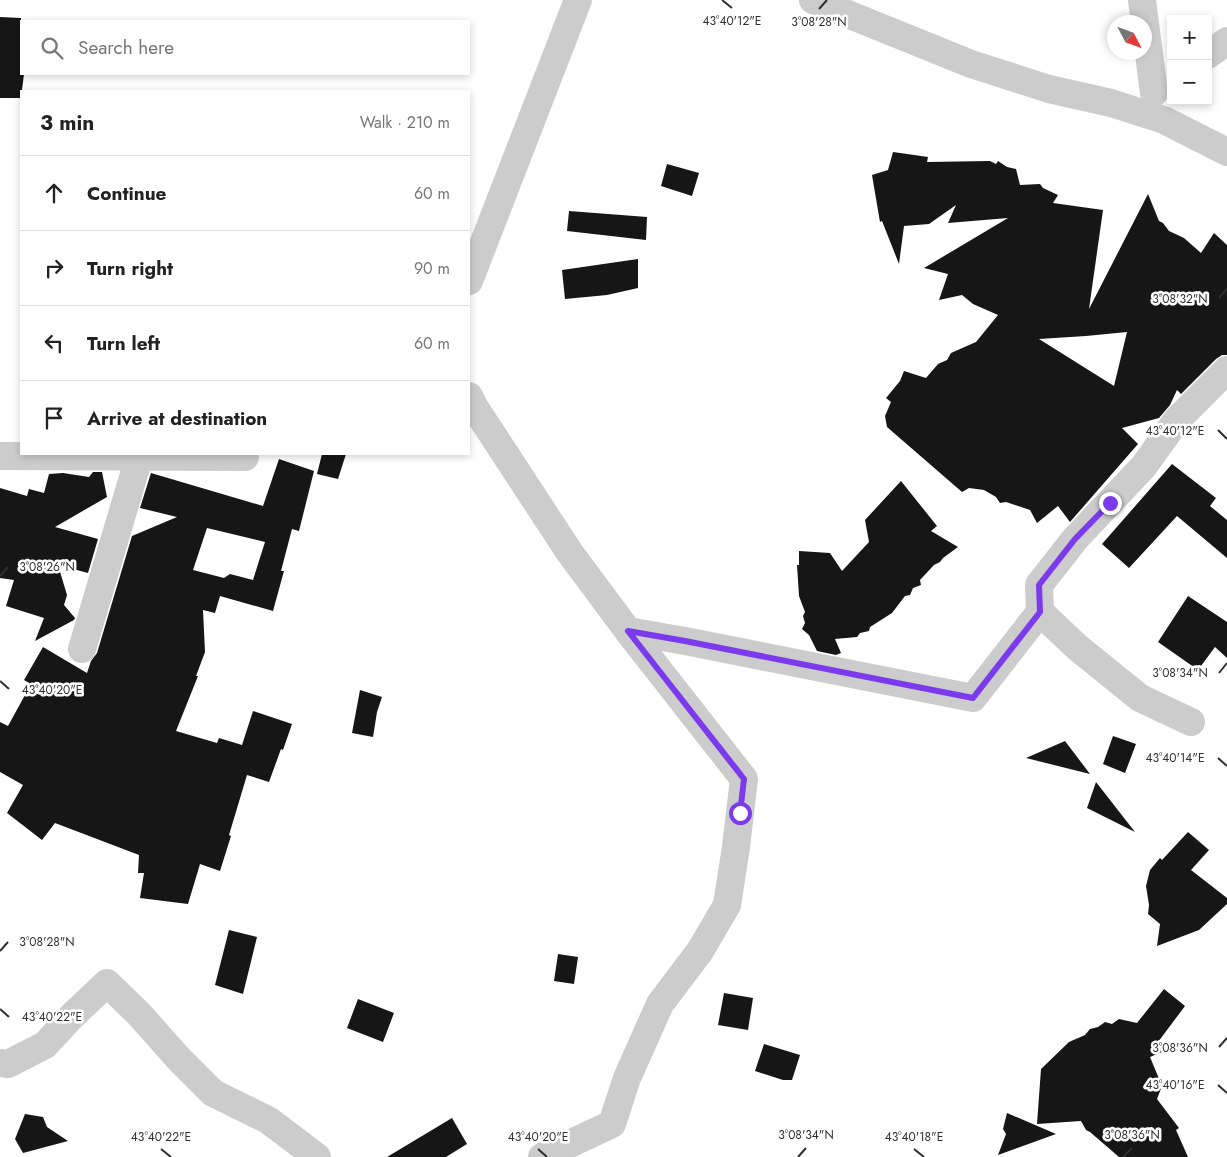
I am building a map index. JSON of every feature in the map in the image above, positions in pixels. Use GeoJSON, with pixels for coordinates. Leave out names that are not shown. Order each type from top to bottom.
{"type":"FeatureCollection","features":[{"type":"Feature","properties":{"kind":"street"},"geometry":{"type":"LineString","coordinates":[[470,278],[578,0]]}},
{"type":"Feature","properties":{"kind":"street"},"geometry":{"type":"LineString","coordinates":[[813,0],[970,64],[1049,89],[1111,103],[1164,120],[1227,152]]}},
{"type":"Feature","properties":{"kind":"street"},"geometry":{"type":"LineString","coordinates":[[1142,0],[1162,87],[1164,120]]}},
{"type":"Feature","properties":{"kind":"street"},"geometry":{"type":"LineString","coordinates":[[1212,52],[1227,41]]}},
{"type":"Feature","properties":{"kind":"street"},"geometry":{"type":"LineString","coordinates":[[628,631],[973,698],[1040,612],[1039,585],[1075,539],[1144,466],[1176,421],[1227,370]]}},
{"type":"Feature","properties":{"kind":"street"},"geometry":{"type":"LineString","coordinates":[[470,398],[570,553],[628,631],[744,779],[727,904],[700,950],[660,1004],[627,1078],[612,1124],[542,1157]]}},
{"type":"Feature","properties":{"kind":"street"},"geometry":{"type":"LineString","coordinates":[[0,456],[140,455],[245,457]]}},
{"type":"Feature","properties":{"kind":"street"},"geometry":{"type":"LineString","coordinates":[[82,649],[140,455]]}},
{"type":"Feature","properties":{"kind":"street"},"geometry":{"type":"LineString","coordinates":[[1040,612],[1077,647],[1140,698],[1191,722]]}},
{"type":"Feature","properties":{"kind":"street"},"geometry":{"type":"LineString","coordinates":[[0,1063],[8,1064],[45,1045],[107,983],[139,1014],[178,1058],[213,1093],[268,1120],[317,1157]]}},
{"type":"Feature","properties":{"kind":"building"},"geometry":{"type":"Polygon","coordinates":[[[0,17],[21,18],[20,75],[24,75],[20,98],[0,98],[0,17]]]}},
{"type":"Feature","properties":{"kind":"building"},"geometry":{"type":"Polygon","coordinates":[[[893,152],[928,157],[927,162],[990,161],[996,164],[998,161],[1007,167],[1016,169],[1020,185],[1040,184],[1043,188],[1058,195],[1053,203],[1103,210],[1089,309],[1148,194],[1159,221],[1169,231],[1184,238],[1201,253],[1214,233],[1227,245],[1227,355],[1222,355],[1216,359],[1181,394],[1177,390],[1170,405],[1159,418],[1122,428],[1138,444],[1070,522],[1058,506],[1037,523],[1030,510],[1006,502],[1000,503],[996,497],[984,490],[969,488],[962,492],[887,427],[885,416],[891,402],[886,398],[900,381],[904,371],[926,378],[938,364],[947,360],[951,353],[976,342],[998,315],[973,304],[962,295],[939,300],[948,274],[924,268],[1008,218],[948,223],[956,205],[929,224],[904,226],[899,264],[882,221],[880,222],[872,175],[888,170],[893,152]],[[1127,332],[1039,339],[1114,386],[1127,332]]]}},
{"type":"Feature","properties":{"kind":"building"},"geometry":{"type":"Polygon","coordinates":[[[667,164],[699,173],[692,196],[661,186],[667,164]]]}},
{"type":"Feature","properties":{"kind":"building"},"geometry":{"type":"Polygon","coordinates":[[[569,211],[647,217],[646,240],[567,231],[569,211]]]}},
{"type":"Feature","properties":{"kind":"building"},"geometry":{"type":"Polygon","coordinates":[[[638,259],[638,288],[607,295],[565,299],[562,270],[638,259]]]}},
{"type":"Feature","properties":{"kind":"building"},"geometry":{"type":"Polygon","coordinates":[[[322,455],[346,455],[338,479],[317,474],[322,455]]]}},
{"type":"Feature","properties":{"kind":"building"},"geometry":{"type":"Polygon","coordinates":[[[279,459],[314,471],[299,531],[292,529],[281,571],[284,571],[273,611],[220,596],[215,613],[203,610],[205,652],[196,676],[198,676],[176,731],[217,743],[219,738],[242,745],[253,711],[292,724],[269,782],[247,775],[220,871],[200,864],[188,904],[140,898],[144,873],[138,873],[139,855],[55,823],[42,840],[7,813],[23,785],[0,772],[0,722],[8,726],[31,684],[24,680],[43,647],[87,673],[91,661],[97,653],[132,536],[177,517],[140,508],[151,473],[263,506],[279,459]],[[207,528],[193,570],[224,578],[230,574],[253,580],[265,542],[207,528]]]}},
{"type":"Feature","properties":{"kind":"building"},"geometry":{"type":"Polygon","coordinates":[[[1172,464],[1216,498],[1210,506],[1227,520],[1227,558],[1177,516],[1129,568],[1102,544],[1172,464]]]}},
{"type":"Feature","properties":{"kind":"building"},"geometry":{"type":"Polygon","coordinates":[[[93,472],[102,472],[107,497],[55,527],[98,539],[88,573],[58,565],[67,595],[64,605],[75,618],[35,641],[44,618],[6,606],[14,580],[0,578],[0,488],[27,496],[29,489],[44,493],[49,474],[63,473],[89,477],[93,472]]]}},
{"type":"Feature","properties":{"kind":"building"},"geometry":{"type":"Polygon","coordinates":[[[901,481],[937,526],[931,531],[958,547],[934,565],[920,580],[921,585],[913,588],[910,595],[905,596],[892,613],[870,627],[869,631],[860,633],[857,637],[835,639],[841,653],[836,655],[817,651],[809,635],[802,629],[805,623],[803,616],[805,612],[799,596],[797,565],[799,565],[799,551],[830,553],[842,571],[869,542],[865,520],[901,481]]]}},
{"type":"Feature","properties":{"kind":"building"},"geometry":{"type":"Polygon","coordinates":[[[1188,596],[1227,622],[1227,658],[1215,647],[1198,670],[1158,642],[1188,596]]]}},
{"type":"Feature","properties":{"kind":"building"},"geometry":{"type":"Polygon","coordinates":[[[360,690],[382,697],[377,712],[373,737],[352,733],[360,690]]]}},
{"type":"Feature","properties":{"kind":"building"},"geometry":{"type":"Polygon","coordinates":[[[1113,736],[1136,744],[1125,773],[1103,764],[1113,736]]]}},
{"type":"Feature","properties":{"kind":"building"},"geometry":{"type":"Polygon","coordinates":[[[1065,741],[1090,774],[1026,758],[1065,741]]]}},
{"type":"Feature","properties":{"kind":"building"},"geometry":{"type":"Polygon","coordinates":[[[1096,782],[1135,832],[1087,808],[1096,782]]]}},
{"type":"Feature","properties":{"kind":"building"},"geometry":{"type":"Polygon","coordinates":[[[1188,832],[1209,850],[1191,870],[1227,898],[1227,904],[1199,930],[1157,946],[1160,924],[1148,914],[1149,905],[1146,886],[1150,870],[1188,832]]]}},
{"type":"Feature","properties":{"kind":"building"},"geometry":{"type":"Polygon","coordinates":[[[229,930],[257,937],[243,994],[215,985],[229,930]]]}},
{"type":"Feature","properties":{"kind":"building"},"geometry":{"type":"Polygon","coordinates":[[[558,954],[578,957],[574,984],[554,981],[558,954]]]}},
{"type":"Feature","properties":{"kind":"building"},"geometry":{"type":"Polygon","coordinates":[[[1164,989],[1185,1006],[1158,1042],[1162,1052],[1150,1057],[1162,1086],[1157,1099],[1179,1128],[1176,1130],[1188,1157],[1119,1157],[1086,1130],[1081,1121],[1037,1124],[1041,1069],[1069,1042],[1085,1035],[1090,1029],[1098,1027],[1105,1022],[1112,1024],[1119,1019],[1137,1023],[1164,989]]]}},
{"type":"Feature","properties":{"kind":"building"},"geometry":{"type":"Polygon","coordinates":[[[724,993],[753,998],[748,1030],[718,1025],[724,993]]]}},
{"type":"Feature","properties":{"kind":"building"},"geometry":{"type":"Polygon","coordinates":[[[358,999],[394,1013],[383,1042],[347,1028],[358,999]]]}},
{"type":"Feature","properties":{"kind":"building"},"geometry":{"type":"Polygon","coordinates":[[[764,1044],[800,1055],[792,1080],[783,1080],[755,1071],[764,1044]]]}},
{"type":"Feature","properties":{"kind":"building"},"geometry":{"type":"Polygon","coordinates":[[[1007,1113],[1056,1134],[998,1155],[1006,1134],[1003,1129],[1007,1113]]]}},
{"type":"Feature","properties":{"kind":"building"},"geometry":{"type":"Polygon","coordinates":[[[25,1114],[43,1117],[47,1127],[68,1141],[23,1153],[15,1139],[25,1114]]]}},
{"type":"Feature","properties":{"kind":"building"},"geometry":{"type":"Polygon","coordinates":[[[452,1118],[467,1144],[446,1157],[387,1157],[452,1118]]]}},
{"type":"Feature","properties":{"kind":"route"},"geometry":{"type":"LineString","coordinates":[[740,813],[744,779],[628,631],[973,698],[1040,612],[1039,585],[1075,539],[1110,503]]}}]}
